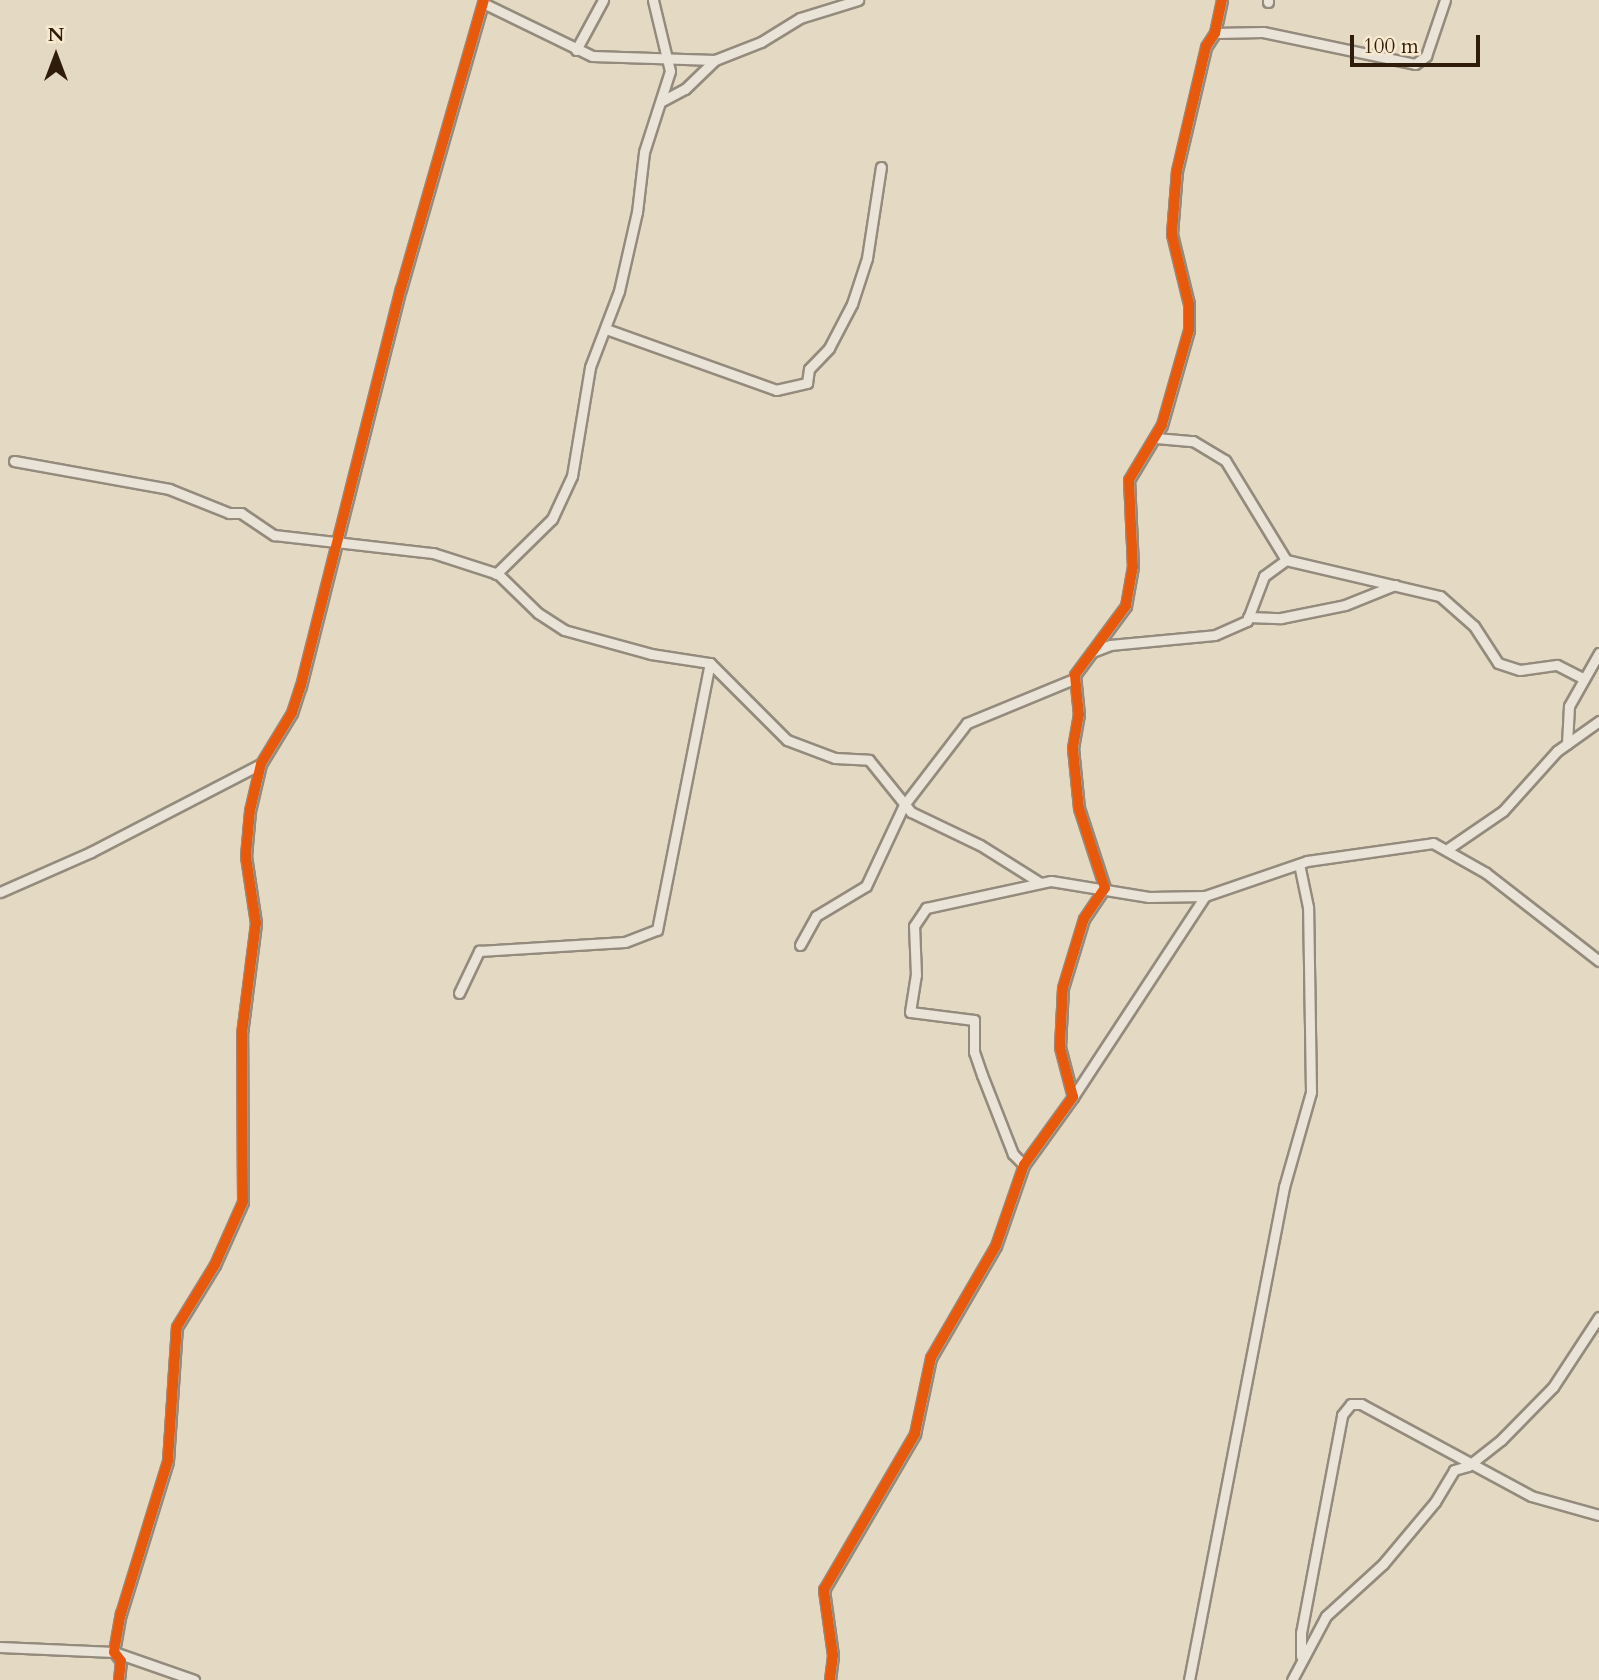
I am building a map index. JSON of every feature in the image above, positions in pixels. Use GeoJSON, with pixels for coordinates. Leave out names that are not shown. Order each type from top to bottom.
{"type":"FeatureCollection","features":[{"type":"Feature","properties":{"kind":"street"},"geometry":{"type":"LineString","coordinates":[[576,50],[603,0]]}},
{"type":"Feature","properties":{"kind":"street"},"geometry":{"type":"LineString","coordinates":[[496,574],[536,537],[562,502],[572,476],[590,367],[606,330],[635,222],[646,143],[662,101],[668,61],[653,0]]}},
{"type":"Feature","properties":{"kind":"street"},"geometry":{"type":"LineString","coordinates":[[824,0],[826,11]]}},
{"type":"Feature","properties":{"kind":"street"},"geometry":{"type":"LineString","coordinates":[[114,1652],[168,1461],[177,1327],[215,1265],[243,1202],[242,1034],[256,923],[246,842],[261,764],[292,713],[302,686],[401,289],[484,1],[592,56],[668,61],[715,60],[761,42],[800,18],[858,0]]}},
{"type":"Feature","properties":{"kind":"street"},"geometry":{"type":"LineString","coordinates":[[800,945],[816,916],[866,886],[904,805],[967,723],[1074,679],[1126,606],[1133,567],[1129,480],[1156,438],[1172,397],[1190,317],[1172,234],[1177,171],[1206,47],[1215,33],[1222,0]]}},
{"type":"Feature","properties":{"kind":"street"},"geometry":{"type":"LineString","coordinates":[[1215,33],[1263,32],[1415,64],[1426,56],[1445,0]]}},
{"type":"Feature","properties":{"kind":"street"},"geometry":{"type":"LineString","coordinates":[[662,101],[685,89],[715,60]]}},
{"type":"Feature","properties":{"kind":"street"},"geometry":{"type":"LineString","coordinates":[[606,330],[776,390],[807,383],[809,369],[829,348],[852,304],[867,258],[881,167]]}},
{"type":"Feature","properties":{"kind":"street"},"geometry":{"type":"LineString","coordinates":[[1156,438],[1193,441],[1225,460],[1286,560],[1440,596],[1474,626],[1492,655],[1508,668],[1556,665],[1584,679]]}},
{"type":"Feature","properties":{"kind":"street"},"geometry":{"type":"LineString","coordinates":[[15,461],[169,489],[229,513],[242,513],[274,535],[333,538],[339,543],[433,553],[496,574],[564,630],[651,654],[710,663],[788,740],[835,758],[869,760],[904,805],[1039,882]]}},
{"type":"Feature","properties":{"kind":"street"},"geometry":{"type":"LineString","coordinates":[[1248,617],[1264,576],[1286,560]]}},
{"type":"Feature","properties":{"kind":"street"},"geometry":{"type":"LineString","coordinates":[[1090,653],[1110,645],[1215,635],[1248,617],[1281,618],[1345,605],[1395,585]]}},
{"type":"Feature","properties":{"kind":"street"},"geometry":{"type":"LineString","coordinates":[[1567,744],[1570,706],[1599,653]]}},
{"type":"Feature","properties":{"kind":"street"},"geometry":{"type":"LineString","coordinates":[[459,993],[479,951],[625,942],[657,930],[710,663]]}},
{"type":"Feature","properties":{"kind":"street"},"geometry":{"type":"LineString","coordinates":[[1074,679],[1079,715],[1073,748],[1080,817],[1105,888]]}},
{"type":"Feature","properties":{"kind":"street"},"geometry":{"type":"LineString","coordinates":[[1449,848],[1512,803],[1567,744],[1599,721]]}},
{"type":"Feature","properties":{"kind":"street"},"geometry":{"type":"LineString","coordinates":[[1589,729],[1599,736]]}},
{"type":"Feature","properties":{"kind":"street"},"geometry":{"type":"LineString","coordinates":[[0,892],[91,852],[261,764]]}},
{"type":"Feature","properties":{"kind":"street"},"geometry":{"type":"LineString","coordinates":[[1024,1165],[1013,1154],[974,1052],[974,1020],[910,1012],[916,975],[914,926],[926,908],[981,899],[1039,882],[1105,888],[1149,897],[1205,896],[1299,864],[1433,843],[1449,848],[1599,961]]}},
{"type":"Feature","properties":{"kind":"street"},"geometry":{"type":"LineString","coordinates":[[1189,1680],[1284,1187],[1311,1092],[1308,907],[1299,864]]}},
{"type":"Feature","properties":{"kind":"street"},"geometry":{"type":"LineString","coordinates":[[1073,1097],[1060,1046],[1063,988],[1084,919],[1105,888]]}},
{"type":"Feature","properties":{"kind":"street"},"geometry":{"type":"LineString","coordinates":[[830,1680],[833,1655],[824,1590],[859,1535],[883,1482],[915,1434],[931,1358],[996,1246],[1024,1165],[1073,1097],[1205,896]]}},
{"type":"Feature","properties":{"kind":"street"},"geometry":{"type":"LineString","coordinates":[[1292,1680],[1301,1656],[1326,1616],[1383,1564],[1436,1502],[1454,1470],[1468,1466],[1501,1440],[1553,1387],[1599,1317]]}},
{"type":"Feature","properties":{"kind":"street"},"geometry":{"type":"LineString","coordinates":[[1301,1656],[1301,1633],[1345,1408],[1361,1404],[1468,1466],[1531,1496],[1599,1515]]}},
{"type":"Feature","properties":{"kind":"street"},"geometry":{"type":"LineString","coordinates":[[0,1647],[114,1652],[194,1680]]}},
{"type":"Feature","properties":{"kind":"street"},"geometry":{"type":"LineString","coordinates":[[114,1652],[121,1661],[119,1680]]}},
{"type":"Feature","properties":{"kind":"cycle path"},"geometry":{"type":"LineString","coordinates":[[119,1680],[121,1661],[114,1652],[121,1614],[168,1461],[177,1327],[215,1265],[243,1202],[242,1034],[256,923],[246,856],[250,811],[261,764],[292,713],[301,686],[401,289],[484,0]]}},
{"type":"Feature","properties":{"kind":"cycle path"},"geometry":{"type":"LineString","coordinates":[[830,1680],[833,1655],[824,1590],[915,1434],[931,1358],[996,1246],[1024,1165],[1073,1097],[1060,1047],[1063,988],[1084,919],[1105,888],[1079,808],[1073,748],[1079,715],[1075,675],[1126,606],[1133,567],[1129,480],[1162,425],[1189,330],[1189,304],[1172,234],[1177,171],[1206,47],[1215,33],[1222,0]]}}]}
